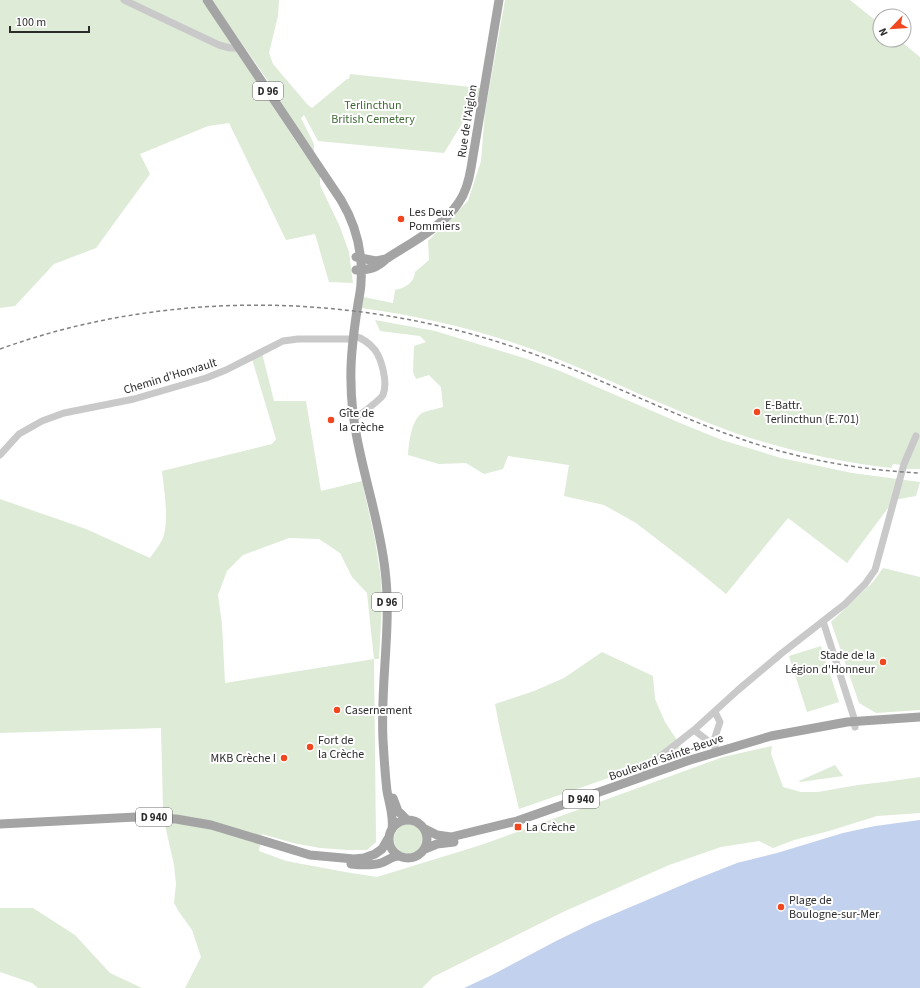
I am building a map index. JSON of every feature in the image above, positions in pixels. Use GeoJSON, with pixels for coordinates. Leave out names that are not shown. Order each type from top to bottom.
{"type":"FeatureCollection","features":[{"type":"Feature","properties":{"kind":"main road","name":"D 96"},"geometry":{"type":"LineString","coordinates":[[207,0],[343,204],[353,224],[357,239],[361,285],[354,337],[351,382],[357,445],[383,553],[387,592],[383,746],[386,784],[393,820],[391,833]]}},
{"type":"Feature","properties":{"kind":"main road","name":"Rue de l'Aiglon"},"geometry":{"type":"LineString","coordinates":[[359,270],[373,269],[443,221],[454,210],[462,196],[468,182],[499,0]]}},
{"type":"Feature","properties":{"kind":"main road"},"geometry":{"type":"LineString","coordinates":[[358,258],[376,261],[386,259]]}},
{"type":"Feature","properties":{"kind":"main road","name":"Boulevard Sainte-Beuve"},"geometry":{"type":"LineString","coordinates":[[489,828],[527,818],[716,749],[736,746],[766,737],[792,732],[920,717]]}},
{"type":"Feature","properties":{"kind":"main road","name":"Boulevard Sainte-Beuve"},"geometry":{"type":"LineString","coordinates":[[855,724],[920,721]]}},
{"type":"Feature","properties":{"kind":"main road","name":"D 96"},"geometry":{"type":"LineString","coordinates":[[383,746],[393,799],[398,811],[407,820]]}},
{"type":"Feature","properties":{"kind":"main road","name":"D 940"},"geometry":{"type":"LineString","coordinates":[[0,824],[101,819],[160,818],[201,823],[314,856],[354,859],[364,858],[375,854],[382,849],[391,833]]}},
{"type":"Feature","properties":{"kind":"main road"},"geometry":{"type":"LineString","coordinates":[[407,820],[417,822],[425,829],[428,840],[425,849],[419,855],[413,858],[405,858],[399,856],[391,848],[391,833],[398,823],[407,820]]}},
{"type":"Feature","properties":{"kind":"main road","name":"D 940"},"geometry":{"type":"LineString","coordinates":[[425,829],[435,835],[448,837],[489,828]]}},
{"type":"Feature","properties":{"kind":"main road","name":"D 940"},"geometry":{"type":"LineString","coordinates":[[425,849],[437,844],[461,840],[489,828]]}},
{"type":"Feature","properties":{"kind":"main road","name":"D 940"},"geometry":{"type":"LineString","coordinates":[[240,835],[291,855],[322,862],[371,865],[399,856]]}},
{"type":"Feature","properties":{"kind":"street"},"geometry":{"type":"LineString","coordinates":[[124,0],[219,45],[230,48],[239,48]]}},
{"type":"Feature","properties":{"kind":"street"},"geometry":{"type":"LineString","coordinates":[[354,337],[366,342],[375,351],[385,377],[383,393],[380,399],[354,418]]}},
{"type":"Feature","properties":{"kind":"street","name":"Chemin d'Honvault"},"geometry":{"type":"LineString","coordinates":[[0,455],[19,434],[42,421],[64,414],[134,399],[206,378],[226,370],[283,341],[354,337]]}},
{"type":"Feature","properties":{"kind":"street"},"geometry":{"type":"LineString","coordinates":[[645,776],[644,771],[648,766],[694,730],[761,670],[858,592],[873,573],[904,464],[916,436]]}},
{"type":"Feature","properties":{"kind":"street"},"geometry":{"type":"LineString","coordinates":[[823,621],[855,724]]}},
{"type":"Feature","properties":{"kind":"street"},"geometry":{"type":"LineString","coordinates":[[715,712],[720,722],[714,738],[716,749]]}},
{"type":"Feature","properties":{"kind":"street"},"geometry":{"type":"LineString","coordinates":[[694,730],[716,749]]}},
{"type":"Feature","properties":{"kind":"green space"},"geometry":{"type":"Polygon","coordinates":[[[0,0],[202,0],[301,149],[320,175],[320,185],[340,227],[349,252],[353,283],[329,282],[315,234],[286,240],[229,123],[208,126],[140,154],[150,174],[96,248],[54,264],[15,306],[0,308],[0,0]]]}},
{"type":"Feature","properties":{"kind":"green space","name":"Terlincthun British Cemetery"},"geometry":{"type":"Polygon","coordinates":[[[212,0],[279,0],[278,16],[269,53],[273,64],[312,108],[347,79],[349,79],[350,74],[480,88],[478,97],[444,153],[318,141],[304,115],[301,118],[314,144],[314,152],[287,113],[268,81],[212,0]]]}},
{"type":"Feature","properties":{"kind":"green space"},"geometry":{"type":"Polygon","coordinates":[[[505,0],[850,0],[872,18],[872,48],[909,48],[920,57],[920,469],[906,469],[902,465],[893,464],[891,468],[851,462],[812,455],[773,445],[710,424],[587,371],[516,343],[472,330],[406,315],[361,308],[363,297],[393,303],[395,290],[402,288],[411,282],[415,272],[429,260],[428,241],[468,201],[481,161],[485,112],[505,0]]]}},
{"type":"Feature","properties":{"kind":"green space"},"geometry":{"type":"Polygon","coordinates":[[[375,320],[435,331],[524,358],[560,371],[722,440],[781,458],[852,473],[920,482],[916,496],[894,500],[847,563],[788,518],[726,594],[636,523],[604,505],[564,496],[569,465],[508,456],[503,469],[484,474],[466,463],[439,464],[408,455],[413,425],[416,420],[424,412],[443,407],[441,387],[429,375],[416,379],[413,372],[414,346],[426,342],[420,336],[380,331],[375,320]]]}},
{"type":"Feature","properties":{"kind":"green space"},"geometry":{"type":"Polygon","coordinates":[[[262,353],[274,401],[306,401],[321,491],[362,481],[375,540],[381,579],[382,602],[379,659],[374,659],[376,842],[367,850],[348,850],[320,848],[293,843],[262,834],[259,851],[286,861],[377,877],[481,845],[723,757],[772,746],[771,754],[783,787],[801,792],[818,792],[920,777],[920,813],[877,816],[794,840],[773,848],[759,841],[721,847],[669,865],[563,912],[433,977],[422,988],[185,988],[201,957],[192,930],[174,903],[176,884],[174,865],[163,809],[161,728],[0,733],[0,499],[86,529],[150,558],[162,540],[166,525],[166,506],[162,471],[272,444],[276,439],[252,359],[262,353]],[[289,538],[243,555],[227,571],[218,595],[222,624],[225,683],[374,659],[367,593],[352,577],[340,553],[319,539],[289,538]]]}},
{"type":"Feature","properties":{"kind":"green space","name":"Stade de la Légion d'Honneur"},"geometry":{"type":"Polygon","coordinates":[[[883,568],[920,577],[920,710],[876,713],[859,703],[831,622],[873,582],[883,568]]]}},
{"type":"Feature","properties":{"kind":"green space"},"geometry":{"type":"Polygon","coordinates":[[[821,646],[839,702],[807,712],[789,656],[821,646]]]}},
{"type":"Feature","properties":{"kind":"green space"},"geometry":{"type":"Polygon","coordinates":[[[602,652],[653,676],[655,699],[665,722],[683,749],[672,756],[519,809],[495,704],[534,691],[564,678],[602,652]]]}},
{"type":"Feature","properties":{"kind":"green space"},"geometry":{"type":"Polygon","coordinates":[[[835,765],[843,776],[799,781],[835,765]]]}},
{"type":"Feature","properties":{"kind":"green space"},"geometry":{"type":"Polygon","coordinates":[[[409,824],[420,828],[424,839],[420,850],[409,854],[398,850],[394,839],[398,828],[409,824]]]}},
{"type":"Feature","properties":{"kind":"green space"},"geometry":{"type":"Polygon","coordinates":[[[0,908],[33,908],[75,935],[110,973],[142,988],[38,988],[32,983],[0,972],[0,908]]]}},
{"type":"Feature","properties":{"kind":"water","name":"Plage de Boulogne-sur-Mer"},"geometry":{"type":"Polygon","coordinates":[[[920,820],[920,988],[464,988],[593,923],[737,863],[777,853],[843,833],[875,826],[920,820]]]}},
{"type":"Feature","properties":{"kind":"railway"},"geometry":{"type":"LineString","coordinates":[[0,349],[66,329],[133,315],[201,307],[270,305],[339,309],[407,319],[474,335],[565,366],[721,432],[789,454],[854,467],[920,473]]}},
{"type":"Feature","properties":{"kind":"place","name":"Les Deux Pommiers"},"geometry":{"type":"Point","coordinates":[401,219]}},
{"type":"Feature","properties":{"kind":"place","name":"E-Battr. Terlincthun (E.701)"},"geometry":{"type":"Point","coordinates":[757,412]}},
{"type":"Feature","properties":{"kind":"place","name":"Gîte de la crèche"},"geometry":{"type":"Point","coordinates":[331,420]}},
{"type":"Feature","properties":{"kind":"place","name":"Stade de la Légion d'Honneur"},"geometry":{"type":"Point","coordinates":[883,662]}},
{"type":"Feature","properties":{"kind":"place","name":"Casernement"},"geometry":{"type":"Point","coordinates":[337,710]}},
{"type":"Feature","properties":{"kind":"place","name":"Fort de la Crèche"},"geometry":{"type":"Point","coordinates":[310,747]}},
{"type":"Feature","properties":{"kind":"place","name":"MKB Crèche I"},"geometry":{"type":"Point","coordinates":[284,758]}},
{"type":"Feature","properties":{"kind":"place","name":"La Crèche"},"geometry":{"type":"Point","coordinates":[518,827]}},
{"type":"Feature","properties":{"kind":"place","name":"Plage de Boulogne-sur-Mer"},"geometry":{"type":"Point","coordinates":[781,907]}}]}
